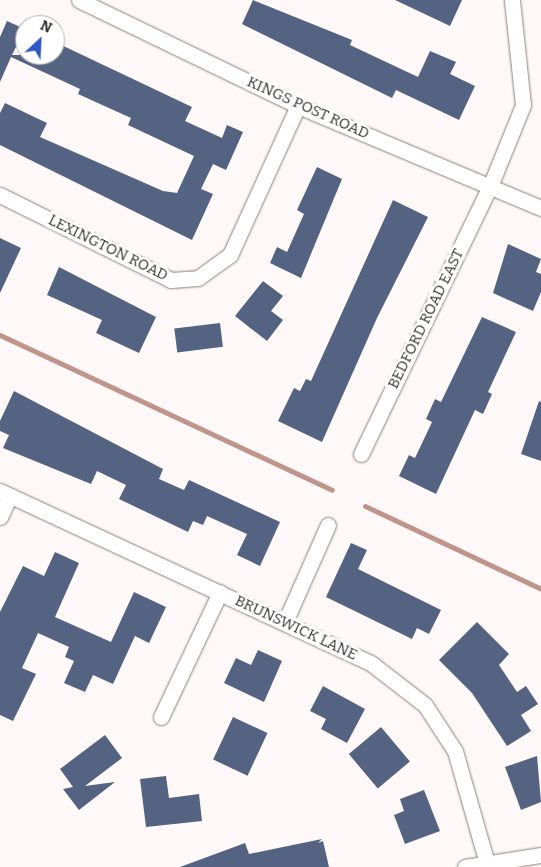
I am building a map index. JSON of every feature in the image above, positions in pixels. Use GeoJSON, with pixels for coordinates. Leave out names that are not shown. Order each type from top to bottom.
{"type":"FeatureCollection","features":[{"type":"Feature","properties":{"kind":"street","name":"KINGS POST ROAD"},"geometry":{"type":"LineString","coordinates":[[79,0],[298,106],[490,184],[541,208]]}},
{"type":"Feature","properties":{"kind":"street","name":"BEDFORD ROAD EAST"},"geometry":{"type":"LineString","coordinates":[[361,454],[490,184],[523,105],[512,0]]}},
{"type":"Feature","properties":{"kind":"street","name":"LEXINGTON ROAD"},"geometry":{"type":"LineString","coordinates":[[0,196],[171,280],[198,278],[230,255],[298,106]]}},
{"type":"Feature","properties":{"kind":"street"},"geometry":{"type":"LineString","coordinates":[[0,517],[5,493]]}},
{"type":"Feature","properties":{"kind":"street","name":"BRUNSWICK LANE"},"geometry":{"type":"LineString","coordinates":[[5,493],[372,664],[425,705],[455,750],[487,864]]}},
{"type":"Feature","properties":{"kind":"street"},"geometry":{"type":"LineString","coordinates":[[285,622],[328,525]]}},
{"type":"Feature","properties":{"kind":"street"},"geometry":{"type":"LineString","coordinates":[[161,717],[220,592]]}},
{"type":"Feature","properties":{"kind":"street"},"geometry":{"type":"LineString","coordinates":[[465,867],[541,855]]}},
{"type":"Feature","properties":{"kind":"building"},"geometry":{"type":"Polygon","coordinates":[[[253,0],[352,40],[350,45],[418,77],[430,51],[456,62],[450,74],[475,86],[459,120],[396,90],[392,98],[242,24],[253,0]]]}},
{"type":"Feature","properties":{"kind":"building"},"geometry":{"type":"Polygon","coordinates":[[[395,0],[462,0],[450,26],[395,0]]]}},
{"type":"Feature","properties":{"kind":"building"},"geometry":{"type":"Polygon","coordinates":[[[7,21],[15,25],[15,49],[12,55],[15,55],[15,59],[11,57],[0,82],[0,37],[7,21]]]}},
{"type":"Feature","properties":{"kind":"building"},"geometry":{"type":"Polygon","coordinates":[[[65,47],[192,107],[185,121],[222,138],[227,125],[243,132],[226,170],[213,164],[201,189],[213,194],[192,240],[0,145],[0,113],[5,103],[47,123],[40,137],[163,191],[177,193],[194,156],[128,125],[131,118],[78,94],[80,89],[28,65],[65,65],[65,47]]]}},
{"type":"Feature","properties":{"kind":"building"},"geometry":{"type":"Polygon","coordinates":[[[317,167],[342,179],[301,278],[270,263],[277,247],[287,252],[304,214],[297,210],[317,167]]]}},
{"type":"Feature","properties":{"kind":"building"},"geometry":{"type":"Polygon","coordinates":[[[393,200],[428,217],[377,318],[322,442],[278,421],[294,388],[300,391],[306,379],[311,381],[393,200]]]}},
{"type":"Feature","properties":{"kind":"building"},"geometry":{"type":"Polygon","coordinates":[[[0,238],[21,248],[0,293],[0,238]]]}},
{"type":"Feature","properties":{"kind":"building"},"geometry":{"type":"Polygon","coordinates":[[[508,244],[541,259],[536,272],[541,274],[541,292],[533,311],[493,293],[508,244]]]}},
{"type":"Feature","properties":{"kind":"building"},"geometry":{"type":"Polygon","coordinates":[[[59,267],[156,317],[139,353],[96,333],[102,320],[47,295],[59,267]]]}},
{"type":"Feature","properties":{"kind":"building"},"geometry":{"type":"Polygon","coordinates":[[[263,281],[283,296],[271,311],[283,320],[267,341],[235,316],[263,281]]]}},
{"type":"Feature","properties":{"kind":"building"},"geometry":{"type":"Polygon","coordinates":[[[482,317],[516,332],[488,392],[492,394],[483,414],[475,410],[436,494],[399,476],[409,455],[415,458],[432,422],[426,419],[435,399],[441,402],[482,317]]]}},
{"type":"Feature","properties":{"kind":"building"},"geometry":{"type":"Polygon","coordinates":[[[220,323],[223,347],[177,352],[174,329],[220,323]]]}},
{"type":"Feature","properties":{"kind":"building"},"geometry":{"type":"Polygon","coordinates":[[[14,391],[163,469],[159,479],[184,490],[189,480],[280,522],[260,566],[237,555],[247,534],[207,516],[203,525],[193,521],[188,532],[119,499],[126,485],[97,471],[91,484],[3,448],[9,435],[0,431],[0,421],[14,391]]]}},
{"type":"Feature","properties":{"kind":"building"},"geometry":{"type":"Polygon","coordinates":[[[539,401],[541,402],[541,461],[521,454],[539,401]]]}},
{"type":"Feature","properties":{"kind":"building"},"geometry":{"type":"Polygon","coordinates":[[[351,543],[367,550],[358,569],[441,610],[429,634],[417,628],[412,639],[326,597],[351,543]]]}},
{"type":"Feature","properties":{"kind":"building"},"geometry":{"type":"Polygon","coordinates":[[[55,552],[79,563],[55,617],[111,642],[134,592],[166,607],[149,643],[135,636],[113,684],[93,675],[85,692],[64,683],[74,661],[65,657],[69,647],[38,633],[22,668],[36,674],[13,721],[0,715],[0,612],[23,566],[44,576],[55,552]]]}},
{"type":"Feature","properties":{"kind":"building"},"geometry":{"type":"Polygon","coordinates":[[[477,622],[509,654],[499,665],[517,692],[526,686],[538,704],[521,715],[531,731],[507,746],[472,693],[439,660],[477,622]]]}},
{"type":"Feature","properties":{"kind":"building"},"geometry":{"type":"Polygon","coordinates":[[[258,650],[282,661],[264,702],[224,683],[236,658],[251,665],[258,650]]]}},
{"type":"Feature","properties":{"kind":"building"},"geometry":{"type":"Polygon","coordinates":[[[323,686],[365,709],[347,743],[321,729],[326,719],[310,711],[323,686]]]}},
{"type":"Feature","properties":{"kind":"building"},"geometry":{"type":"Polygon","coordinates":[[[233,717],[267,733],[248,776],[213,760],[233,717]]]}},
{"type":"Feature","properties":{"kind":"building"},"geometry":{"type":"Polygon","coordinates":[[[381,727],[410,761],[378,788],[349,754],[381,727]]]}},
{"type":"Feature","properties":{"kind":"building"},"geometry":{"type":"Polygon","coordinates":[[[105,735],[122,758],[85,786],[115,782],[79,810],[63,789],[73,787],[60,769],[105,735]]]}},
{"type":"Feature","properties":{"kind":"building"},"geometry":{"type":"Polygon","coordinates":[[[537,756],[541,802],[521,810],[505,767],[537,756]]]}},
{"type":"Feature","properties":{"kind":"building"},"geometry":{"type":"Polygon","coordinates":[[[166,776],[169,798],[199,794],[202,821],[146,827],[140,779],[166,776]]]}},
{"type":"Feature","properties":{"kind":"building"},"geometry":{"type":"Polygon","coordinates":[[[424,790],[440,831],[405,844],[394,815],[404,811],[400,799],[424,790]]]}},
{"type":"Feature","properties":{"kind":"building"},"geometry":{"type":"Polygon","coordinates":[[[322,839],[318,843],[323,841],[329,867],[180,867],[245,843],[249,854],[322,839]]]}},
{"type":"Feature","properties":{"kind":"waterway"},"geometry":{"type":"LineString","coordinates":[[0,335],[332,490]]}},
{"type":"Feature","properties":{"kind":"waterway"},"geometry":{"type":"LineString","coordinates":[[365,506],[541,589]]}}]}
